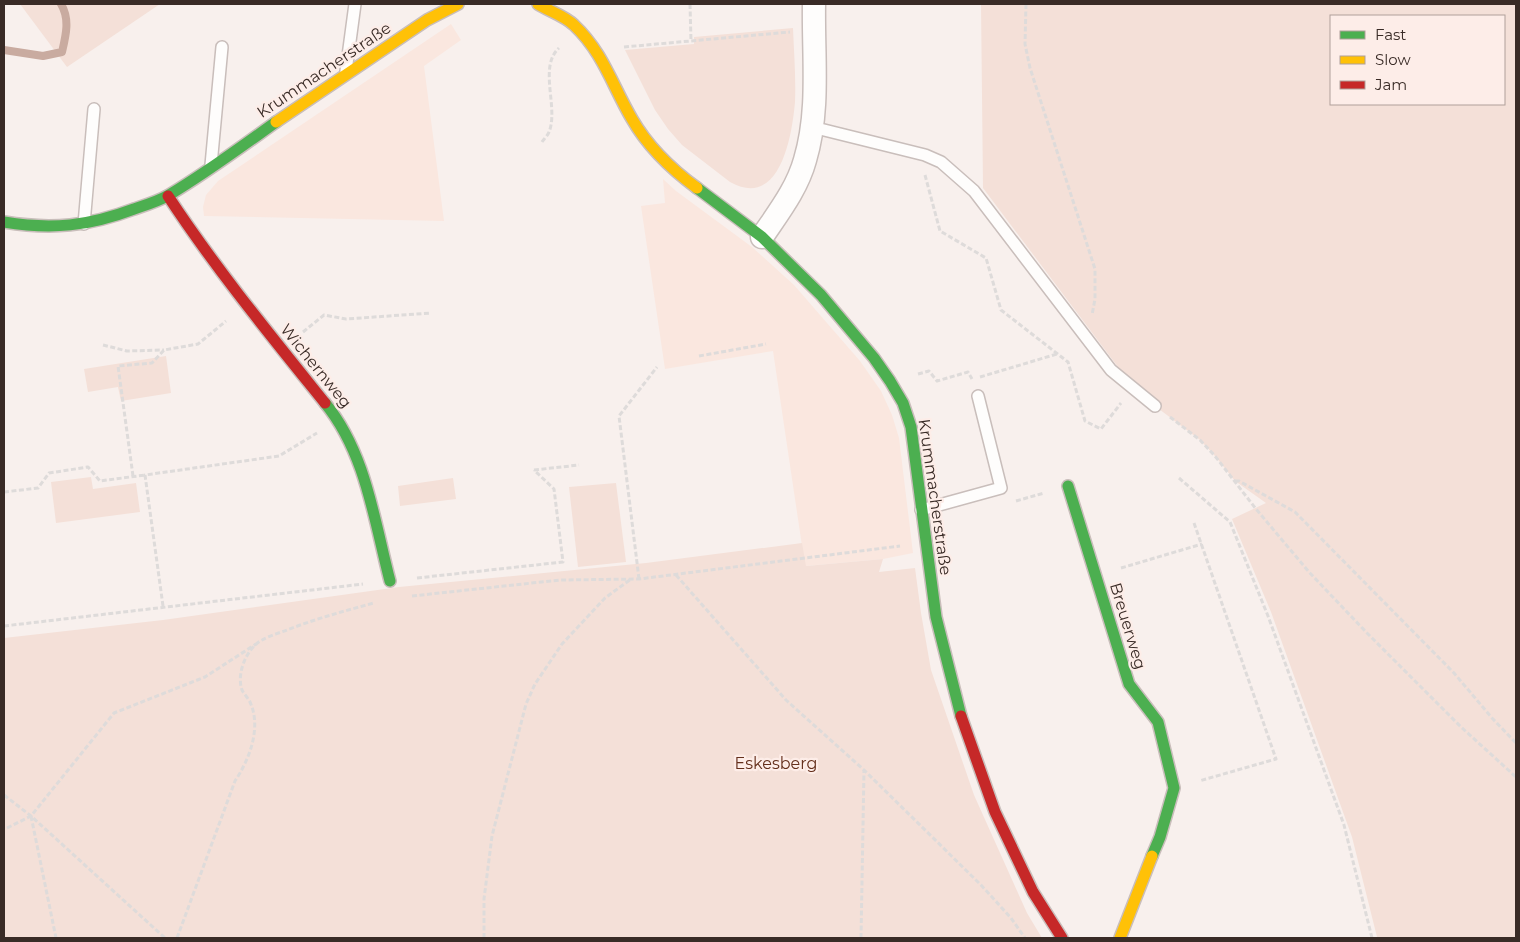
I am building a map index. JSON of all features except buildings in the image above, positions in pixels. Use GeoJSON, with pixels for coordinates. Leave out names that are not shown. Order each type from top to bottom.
{"type":"FeatureCollection","features":[{"type":"Feature","properties":{"kind":"street","name":"Krummacherstraße"},"geometry":{"type":"LineString","coordinates":[[4,222],[41,228],[84,224],[124,215],[168,196],[427,20],[458,4]]}},
{"type":"Feature","properties":{"kind":"street","name":"Krummacherstraße"},"geometry":{"type":"LineString","coordinates":[[538,4],[562,17],[579,30],[596,50],[632,120],[651,147],[675,172],[762,237],[821,296],[874,358],[903,403],[911,428],[936,617],[961,717],[995,812],[1033,892],[1062,938]]}},
{"type":"Feature","properties":{"kind":"street"},"geometry":{"type":"LineString","coordinates":[[762,237],[791,192],[805,161],[812,127],[815,97],[814,4]]}},
{"type":"Feature","properties":{"kind":"street","name":"Wichernweg"},"geometry":{"type":"LineString","coordinates":[[168,196],[193,234],[245,304],[339,420],[360,464],[390,580]]}},
{"type":"Feature","properties":{"kind":"street","name":"Breuerweg"},"geometry":{"type":"LineString","coordinates":[[1068,486],[1129,684],[1158,722],[1174,788],[1160,837],[1120,938]]}},
{"type":"Feature","properties":{"kind":"lane"},"geometry":{"type":"LineString","coordinates":[[346,74],[355,4]]}},
{"type":"Feature","properties":{"kind":"lane"},"geometry":{"type":"LineString","coordinates":[[210,166],[222,47]]}},
{"type":"Feature","properties":{"kind":"lane"},"geometry":{"type":"LineString","coordinates":[[84,224],[94,109]]}},
{"type":"Feature","properties":{"kind":"lane"},"geometry":{"type":"LineString","coordinates":[[812,127],[925,155],[942,162],[974,191],[1110,370],[1155,406]]}},
{"type":"Feature","properties":{"kind":"lane"},"geometry":{"type":"LineString","coordinates":[[921,510],[1001,488],[978,396]]}},
{"type":"Feature","properties":{"kind":"path"},"geometry":{"type":"LineString","coordinates":[[690,4],[691,41]]}},
{"type":"Feature","properties":{"kind":"path"},"geometry":{"type":"LineString","coordinates":[[1026,4],[1025,44],[1030,68],[1095,269],[1095,300],[1088,342]]}},
{"type":"Feature","properties":{"kind":"path"},"geometry":{"type":"LineString","coordinates":[[542,142],[549,132],[552,115],[549,70],[555,51],[579,30]]}},
{"type":"Feature","properties":{"kind":"path"},"geometry":{"type":"LineString","coordinates":[[596,50],[814,30]]}},
{"type":"Feature","properties":{"kind":"path"},"geometry":{"type":"LineString","coordinates":[[925,155],[923,166],[940,231],[986,258],[1001,310],[1068,362],[1085,421],[1101,429],[1132,388]]}},
{"type":"Feature","properties":{"kind":"path"},"geometry":{"type":"LineString","coordinates":[[103,345],[127,351],[164,350],[198,344],[245,304]]}},
{"type":"Feature","properties":{"kind":"path"},"geometry":{"type":"LineString","coordinates":[[281,349],[324,316],[346,319],[432,314]]}},
{"type":"Feature","properties":{"kind":"path"},"geometry":{"type":"LineString","coordinates":[[699,356],[766,344]]}},
{"type":"Feature","properties":{"kind":"path"},"geometry":{"type":"LineString","coordinates":[[133,476],[118,366],[152,363],[164,350]]}},
{"type":"Feature","properties":{"kind":"path"},"geometry":{"type":"LineString","coordinates":[[890,381],[929,372],[937,381],[968,372],[972,379],[1057,354]]}},
{"type":"Feature","properties":{"kind":"path"},"geometry":{"type":"LineString","coordinates":[[639,579],[620,416],[657,367]]}},
{"type":"Feature","properties":{"kind":"path"},"geometry":{"type":"LineString","coordinates":[[1155,406],[1200,440],[1309,572],[1461,727],[1516,777]]}},
{"type":"Feature","properties":{"kind":"path"},"geometry":{"type":"LineString","coordinates":[[4,492],[38,488],[49,473],[88,467],[100,480],[144,476],[279,456],[339,420]]}},
{"type":"Feature","properties":{"kind":"path"},"geometry":{"type":"LineString","coordinates":[[4,626],[390,580],[563,562],[554,489],[534,470],[579,465]]}},
{"type":"Feature","properties":{"kind":"path"},"geometry":{"type":"LineString","coordinates":[[144,476],[163,606]]}},
{"type":"Feature","properties":{"kind":"path"},"geometry":{"type":"LineString","coordinates":[[1179,478],[1230,522],[1268,616],[1344,825],[1372,938]]}},
{"type":"Feature","properties":{"kind":"path"},"geometry":{"type":"LineString","coordinates":[[1235,481],[1239,481],[1295,512],[1454,673],[1516,743]]}},
{"type":"Feature","properties":{"kind":"path"},"geometry":{"type":"LineString","coordinates":[[1001,488],[1010,502],[1068,486]]}},
{"type":"Feature","properties":{"kind":"path"},"geometry":{"type":"LineString","coordinates":[[1174,788],[1276,759],[1194,523]]}},
{"type":"Feature","properties":{"kind":"path"},"geometry":{"type":"LineString","coordinates":[[404,596],[560,580],[639,579],[925,544]]}},
{"type":"Feature","properties":{"kind":"path"},"geometry":{"type":"LineString","coordinates":[[1095,576],[1202,544]]}},
{"type":"Feature","properties":{"kind":"path"},"geometry":{"type":"LineString","coordinates":[[675,575],[786,700],[864,770],[981,885],[1011,918],[1025,938]]}},
{"type":"Feature","properties":{"kind":"path"},"geometry":{"type":"LineString","coordinates":[[484,938],[484,899],[492,836],[526,704],[534,684],[562,644],[605,598],[632,579]]}},
{"type":"Feature","properties":{"kind":"path"},"geometry":{"type":"LineString","coordinates":[[7,828],[31,816],[114,712],[204,677],[260,640],[314,620],[376,602]]}},
{"type":"Feature","properties":{"kind":"path"},"geometry":{"type":"LineString","coordinates":[[177,938],[235,781],[245,766],[251,748],[255,723],[251,703],[242,690],[240,676],[244,660],[260,640]]}},
{"type":"Feature","properties":{"kind":"path"},"geometry":{"type":"LineString","coordinates":[[861,938],[864,770]]}},
{"type":"Feature","properties":{"kind":"path"},"geometry":{"type":"LineString","coordinates":[[4,795],[31,816],[165,938]]}},
{"type":"Feature","properties":{"kind":"path"},"geometry":{"type":"LineString","coordinates":[[31,816],[56,938]]}},
{"type":"Feature","properties":{"kind":"shaded area"},"geometry":{"type":"Polygon","coordinates":[[[451,24],[461,40],[424,66],[444,221],[204,216],[203,207],[206,195],[218,181],[451,24]]]}},
{"type":"Feature","properties":{"kind":"shaded area"},"geometry":{"type":"Polygon","coordinates":[[[663,179],[676,191],[752,247],[794,285],[860,361],[881,391],[892,415],[899,438],[913,553],[883,559],[805,566],[773,351],[665,369],[641,206],[665,203],[663,179]]]}},
{"type":"Feature","properties":{"kind":"green space"},"geometry":{"type":"Polygon","coordinates":[[[20,4],[160,4],[67,67],[20,4]]]}},
{"type":"Feature","properties":{"kind":"green space"},"geometry":{"type":"Polygon","coordinates":[[[981,4],[1516,4],[1516,938],[1374,938],[1377,937],[1352,837],[1271,612],[1232,519],[1266,503],[1235,481],[1200,440],[1155,406],[1121,371],[983,188],[981,4]]]}},
{"type":"Feature","properties":{"kind":"green space"},"geometry":{"type":"Polygon","coordinates":[[[793,28],[795,102],[791,133],[780,165],[772,178],[761,186],[747,188],[730,182],[682,145],[655,110],[625,50],[694,44],[694,37],[793,28]]]}},
{"type":"Feature","properties":{"kind":"green space"},"geometry":{"type":"Polygon","coordinates":[[[166,356],[171,393],[121,401],[118,387],[88,392],[84,369],[166,356]]]}},
{"type":"Feature","properties":{"kind":"green space"},"geometry":{"type":"Polygon","coordinates":[[[91,477],[93,489],[136,483],[140,512],[56,523],[51,482],[91,477]]]}},
{"type":"Feature","properties":{"kind":"green space"},"geometry":{"type":"Polygon","coordinates":[[[453,478],[456,499],[400,506],[398,486],[453,478]]]}},
{"type":"Feature","properties":{"kind":"green space"},"geometry":{"type":"Polygon","coordinates":[[[616,483],[626,562],[578,567],[569,487],[616,483]]]}},
{"type":"Feature","properties":{"kind":"green space","name":"Eskesberg"},"geometry":{"type":"Polygon","coordinates":[[[802,543],[806,566],[883,559],[879,572],[915,568],[931,670],[974,795],[1027,913],[1042,938],[4,938],[4,638],[163,620],[399,587],[646,563],[802,543]]]}},
{"type":"Feature","properties":{"kind":"waterway"},"geometry":{"type":"LineString","coordinates":[[4,50],[43,56],[62,52],[66,33],[66,15],[61,4]]}},
{"type":"Feature","properties":{"kind":"traffic: fast"},"geometry":{"type":"LineString","coordinates":[[4,222],[38,226],[86,223],[152,203],[196,178],[276,122]]}},
{"type":"Feature","properties":{"kind":"traffic: fast"},"geometry":{"type":"LineString","coordinates":[[697,188],[762,237],[821,295],[874,358],[903,403],[911,427],[936,617],[961,716]]}},
{"type":"Feature","properties":{"kind":"traffic: fast"},"geometry":{"type":"LineString","coordinates":[[325,403],[350,443],[359,465],[367,488],[390,581]]}},
{"type":"Feature","properties":{"kind":"traffic: fast"},"geometry":{"type":"LineString","coordinates":[[1068,486],[1129,684],[1158,722],[1174,788],[1160,837],[1152,856]]}},
{"type":"Feature","properties":{"kind":"traffic: slow"},"geometry":{"type":"LineString","coordinates":[[276,122],[427,20],[458,4]]}},
{"type":"Feature","properties":{"kind":"traffic: slow"},"geometry":{"type":"LineString","coordinates":[[538,4],[566,19],[584,35],[600,58],[632,119],[645,139],[669,165],[697,188]]}},
{"type":"Feature","properties":{"kind":"traffic: slow"},"geometry":{"type":"LineString","coordinates":[[1120,938],[1152,856]]}},
{"type":"Feature","properties":{"kind":"traffic: jam"},"geometry":{"type":"LineString","coordinates":[[168,196],[225,276],[325,403]]}},
{"type":"Feature","properties":{"kind":"traffic: jam"},"geometry":{"type":"LineString","coordinates":[[961,716],[995,812],[1033,892],[1062,938]]}}]}
